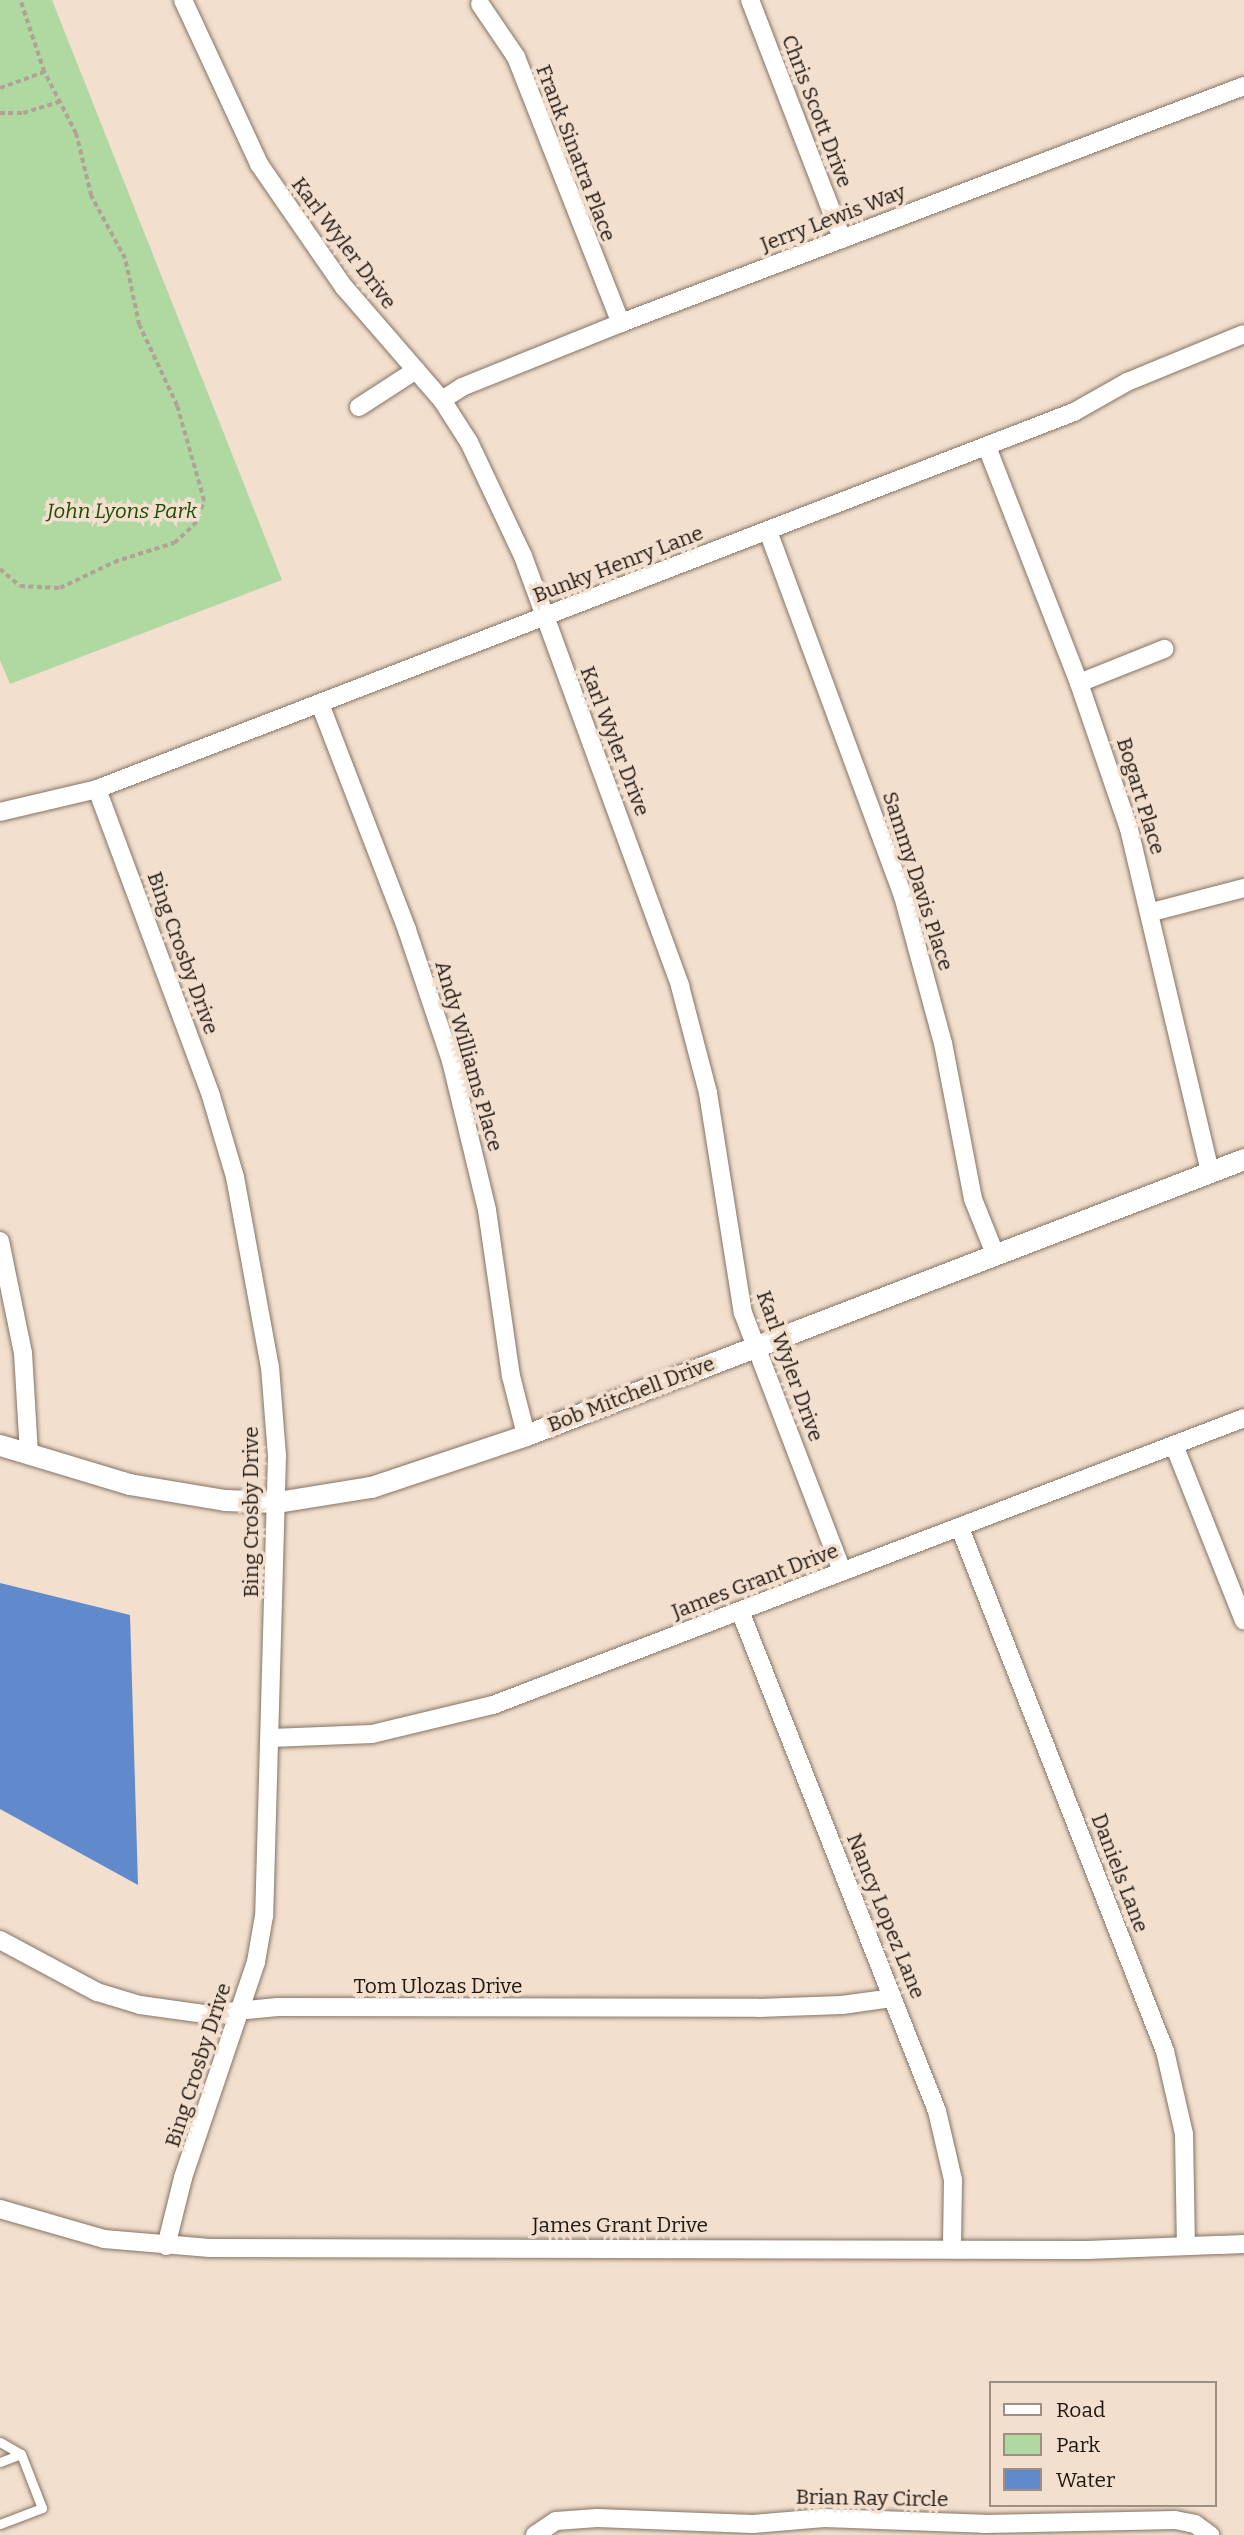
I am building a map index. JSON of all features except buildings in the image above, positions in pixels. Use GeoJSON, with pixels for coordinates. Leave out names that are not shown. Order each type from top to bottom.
{"type":"FeatureCollection","features":[{"type":"Feature","properties":{"kind":"street","name":"Karl Wyler Drive"},"geometry":{"type":"LineString","coordinates":[[183,0],[239,126],[288,211],[344,287],[442,400],[499,501],[546,617],[680,986],[708,1093],[743,1313],[842,1571]]}},
{"type":"Feature","properties":{"kind":"street","name":"Chris Scott Drive"},"geometry":{"type":"LineString","coordinates":[[750,0],[842,239]]}},
{"type":"Feature","properties":{"kind":"street","name":"Frank Sinatra Place"},"geometry":{"type":"LineString","coordinates":[[480,4],[516,57],[621,323]]}},
{"type":"Feature","properties":{"kind":"street","name":"Jerry Lewis Way"},"geometry":{"type":"LineString","coordinates":[[442,400],[462,387],[621,323],[1244,86]]}},
{"type":"Feature","properties":{"kind":"street","name":"Bunky Henry Lane"},"geometry":{"type":"LineString","coordinates":[[0,812],[97,789],[320,704],[987,447],[1074,412],[1170,362],[1244,334]]}},
{"type":"Feature","properties":{"kind":"street"},"geometry":{"type":"LineString","coordinates":[[359,407],[416,370]]}},
{"type":"Feature","properties":{"kind":"street","name":"Bogart Place"},"geometry":{"type":"LineString","coordinates":[[987,447],[1079,683],[1152,912],[1210,1172]]}},
{"type":"Feature","properties":{"kind":"street","name":"Sammy Davis Place"},"geometry":{"type":"LineString","coordinates":[[768,531],[904,896],[943,1043],[973,1199],[995,1254]]}},
{"type":"Feature","properties":{"kind":"street"},"geometry":{"type":"LineString","coordinates":[[1079,683],[1164,649]]}},
{"type":"Feature","properties":{"kind":"street","name":"Andy Williams Place"},"geometry":{"type":"LineString","coordinates":[[320,704],[407,930],[451,1061],[487,1210],[511,1376],[526,1435]]}},
{"type":"Feature","properties":{"kind":"street","name":"Bing Crosby Drive"},"geometry":{"type":"LineString","coordinates":[[97,789],[211,1096],[235,1177],[270,1367],[277,1502],[264,1916],[256,1962],[237,2014],[166,2246]]}},
{"type":"Feature","properties":{"kind":"street"},"geometry":{"type":"LineString","coordinates":[[1152,912],[1244,888]]}},
{"type":"Feature","properties":{"kind":"street","name":"Bob Mitchell Drive"},"geometry":{"type":"LineString","coordinates":[[0,1445],[165,1492],[277,1502],[371,1487],[526,1435],[1244,1159]]}},
{"type":"Feature","properties":{"kind":"street"},"geometry":{"type":"LineString","coordinates":[[0,1241],[23,1353],[29,1453]]}},
{"type":"Feature","properties":{"kind":"street","name":"James Grant Drive"},"geometry":{"type":"LineString","coordinates":[[271,1738],[372,1734],[435,1722],[493,1706],[1244,1418]]}},
{"type":"Feature","properties":{"kind":"street"},"geometry":{"type":"LineString","coordinates":[[1174,1445],[1244,1621]]}},
{"type":"Feature","properties":{"kind":"street","name":"Daniels Lane"},"geometry":{"type":"LineString","coordinates":[[960,1528],[1165,2051],[1184,2134],[1186,2246]]}},
{"type":"Feature","properties":{"kind":"street","name":"Nancy Lopez Lane"},"geometry":{"type":"LineString","coordinates":[[740,1611],[937,2111],[950,2162],[952,2247]]}},
{"type":"Feature","properties":{"kind":"street","name":"Tom Ulozas Drive"},"geometry":{"type":"LineString","coordinates":[[0,1940],[52,1970],[119,1999],[183,2012],[237,2014],[278,2007],[758,2008],[842,2005],[892,1998]]}},
{"type":"Feature","properties":{"kind":"street","name":"James Grant Drive"},"geometry":{"type":"LineString","coordinates":[[0,2209],[104,2239],[166,2246],[952,2247],[1087,2250],[1244,2244]]}},
{"type":"Feature","properties":{"kind":"street","name":"Brian Ray Circle"},"geometry":{"type":"LineString","coordinates":[[535,2535],[556,2521],[597,2518],[753,2530],[824,2518],[984,2529],[1175,2520],[1195,2524],[1210,2535]]}},
{"type":"Feature","properties":{"kind":"lane"},"geometry":{"type":"LineString","coordinates":[[0,2441],[22,2454],[42,2508],[0,2524]]}},
{"type":"Feature","properties":{"kind":"lane"},"geometry":{"type":"LineString","coordinates":[[0,2462],[22,2454]]}},
{"type":"Feature","properties":{"kind":"path"},"geometry":{"type":"LineString","coordinates":[[0,569],[20,586],[60,588],[114,562],[174,543],[194,525],[204,501],[177,406],[139,325],[125,259],[91,196],[76,134],[44,72],[20,0]]}},
{"type":"Feature","properties":{"kind":"path"},"geometry":{"type":"LineString","coordinates":[[0,88],[44,72]]}},
{"type":"Feature","properties":{"kind":"path"},"geometry":{"type":"LineString","coordinates":[[0,113],[23,113],[58,102]]}},
{"type":"Feature","properties":{"kind":"green space","name":"John Lyons Park"},"geometry":{"type":"Polygon","coordinates":[[[0,0],[52,0],[282,580],[10,684],[0,660],[0,0]]]}},
{"type":"Feature","properties":{"kind":"water"},"geometry":{"type":"Polygon","coordinates":[[[0,1583],[130,1615],[138,1885],[0,1809],[0,1583]]]}}]}
